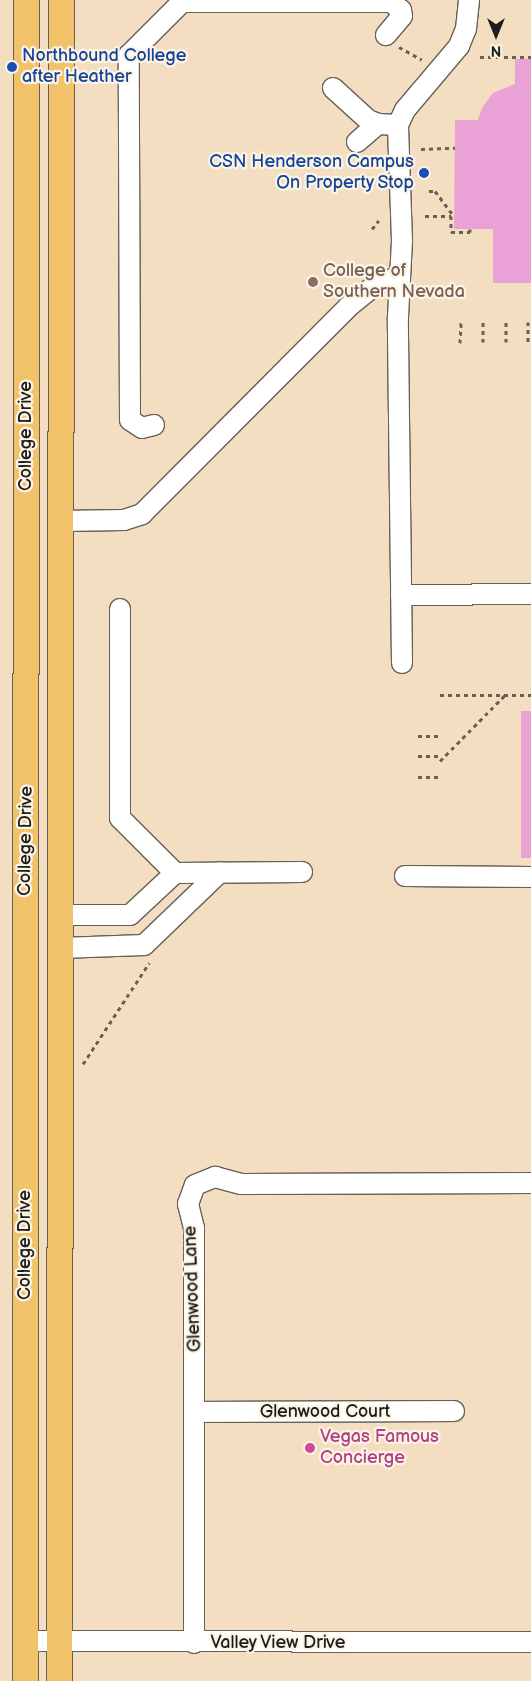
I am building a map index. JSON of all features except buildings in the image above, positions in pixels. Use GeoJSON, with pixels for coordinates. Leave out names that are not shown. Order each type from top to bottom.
{"type":"FeatureCollection","features":[{"type":"Feature","properties":{"kind":"main road","name":"College Drive"},"geometry":{"type":"LineString","coordinates":[[25,1681],[26,0]]}},
{"type":"Feature","properties":{"kind":"main road","name":"College Drive"},"geometry":{"type":"LineString","coordinates":[[59,1681],[61,0]]}},
{"type":"Feature","properties":{"kind":"main road"},"geometry":{"type":"LineString","coordinates":[[25,915],[61,915]]}},
{"type":"Feature","properties":{"kind":"main road"},"geometry":{"type":"LineString","coordinates":[[25,947],[61,948]]}},
{"type":"Feature","properties":{"kind":"street"},"geometry":{"type":"LineString","coordinates":[[402,663],[398,277],[402,241],[398,125],[405,110],[459,46],[466,28],[469,0]]}},
{"type":"Feature","properties":{"kind":"street"},"geometry":{"type":"LineString","coordinates":[[154,425],[142,428],[130,420],[129,54],[182,2],[390,2],[401,10],[402,16],[391,40]]}},
{"type":"Feature","properties":{"kind":"street"},"geometry":{"type":"LineString","coordinates":[[333,88],[355,111],[378,124],[398,125]]}},
{"type":"Feature","properties":{"kind":"street"},"geometry":{"type":"LineString","coordinates":[[357,142],[378,124]]}},
{"type":"Feature","properties":{"kind":"street"},"geometry":{"type":"LineString","coordinates":[[61,521],[124,520],[142,514],[348,307],[375,286],[398,277]]}},
{"type":"Feature","properties":{"kind":"street"},"geometry":{"type":"LineString","coordinates":[[400,595],[531,594]]}},
{"type":"Feature","properties":{"kind":"street"},"geometry":{"type":"LineString","coordinates":[[120,609],[120,818],[175,873]]}},
{"type":"Feature","properties":{"kind":"street"},"geometry":{"type":"LineString","coordinates":[[61,948],[144,945],[220,872]]}},
{"type":"Feature","properties":{"kind":"street"},"geometry":{"type":"LineString","coordinates":[[61,915],[130,915],[175,873],[302,872]]}},
{"type":"Feature","properties":{"kind":"street"},"geometry":{"type":"LineString","coordinates":[[405,876],[531,877]]}},
{"type":"Feature","properties":{"kind":"street","name":"Glenwood Lane"},"geometry":{"type":"LineString","coordinates":[[194,1643],[194,1228],[188,1204],[195,1185],[215,1177],[241,1184],[531,1183]]}},
{"type":"Feature","properties":{"kind":"street","name":"Glenwood Court"},"geometry":{"type":"LineString","coordinates":[[195,1412],[454,1412]]}},
{"type":"Feature","properties":{"kind":"street","name":"Valley View Drive"},"geometry":{"type":"LineString","coordinates":[[26,1641],[194,1643],[531,1642]]}},
{"type":"Feature","properties":{"kind":"path"},"geometry":{"type":"LineString","coordinates":[[391,40],[424,62]]}},
{"type":"Feature","properties":{"kind":"path"},"geometry":{"type":"LineString","coordinates":[[480,57],[531,57]]}},
{"type":"Feature","properties":{"kind":"path"},"geometry":{"type":"LineString","coordinates":[[421,149],[454,148]]}},
{"type":"Feature","properties":{"kind":"path"},"geometry":{"type":"LineString","coordinates":[[367,163],[378,154]]}},
{"type":"Feature","properties":{"kind":"path"},"geometry":{"type":"LineString","coordinates":[[429,191],[435,192],[454,216],[451,216],[451,232],[470,232],[470,229]]}},
{"type":"Feature","properties":{"kind":"path"},"geometry":{"type":"LineString","coordinates":[[426,216],[451,216]]}},
{"type":"Feature","properties":{"kind":"path"},"geometry":{"type":"LineString","coordinates":[[372,229],[379,220]]}},
{"type":"Feature","properties":{"kind":"path"},"geometry":{"type":"LineString","coordinates":[[460,343],[461,322]]}},
{"type":"Feature","properties":{"kind":"path"},"geometry":{"type":"LineString","coordinates":[[483,322],[483,342]]}},
{"type":"Feature","properties":{"kind":"path"},"geometry":{"type":"LineString","coordinates":[[506,322],[506,342]]}},
{"type":"Feature","properties":{"kind":"path"},"geometry":{"type":"LineString","coordinates":[[528,322],[528,342]]}},
{"type":"Feature","properties":{"kind":"path"},"geometry":{"type":"LineString","coordinates":[[440,694],[531,696]]}},
{"type":"Feature","properties":{"kind":"path"},"geometry":{"type":"LineString","coordinates":[[440,761],[505,696]]}},
{"type":"Feature","properties":{"kind":"path"},"geometry":{"type":"LineString","coordinates":[[418,736],[440,736]]}},
{"type":"Feature","properties":{"kind":"path"},"geometry":{"type":"LineString","coordinates":[[418,756],[440,756]]}},
{"type":"Feature","properties":{"kind":"path"},"geometry":{"type":"LineString","coordinates":[[418,777],[440,777]]}},
{"type":"Feature","properties":{"kind":"path"},"geometry":{"type":"LineString","coordinates":[[83,1064],[152,959]]}},
{"type":"Feature","properties":{"kind":"place","name":"Northbound College after Heather"},"geometry":{"type":"Point","coordinates":[12,67]}},
{"type":"Feature","properties":{"kind":"place","name":"CSN Henderson Campus On Property Stop"},"geometry":{"type":"Point","coordinates":[424,173]}},
{"type":"Feature","properties":{"kind":"place","name":"College of Southern Nevada"},"geometry":{"type":"Point","coordinates":[313,282]}},
{"type":"Feature","properties":{"kind":"place","name":"Vegas Famous Concierge"},"geometry":{"type":"Point","coordinates":[310,1448]}}]}
